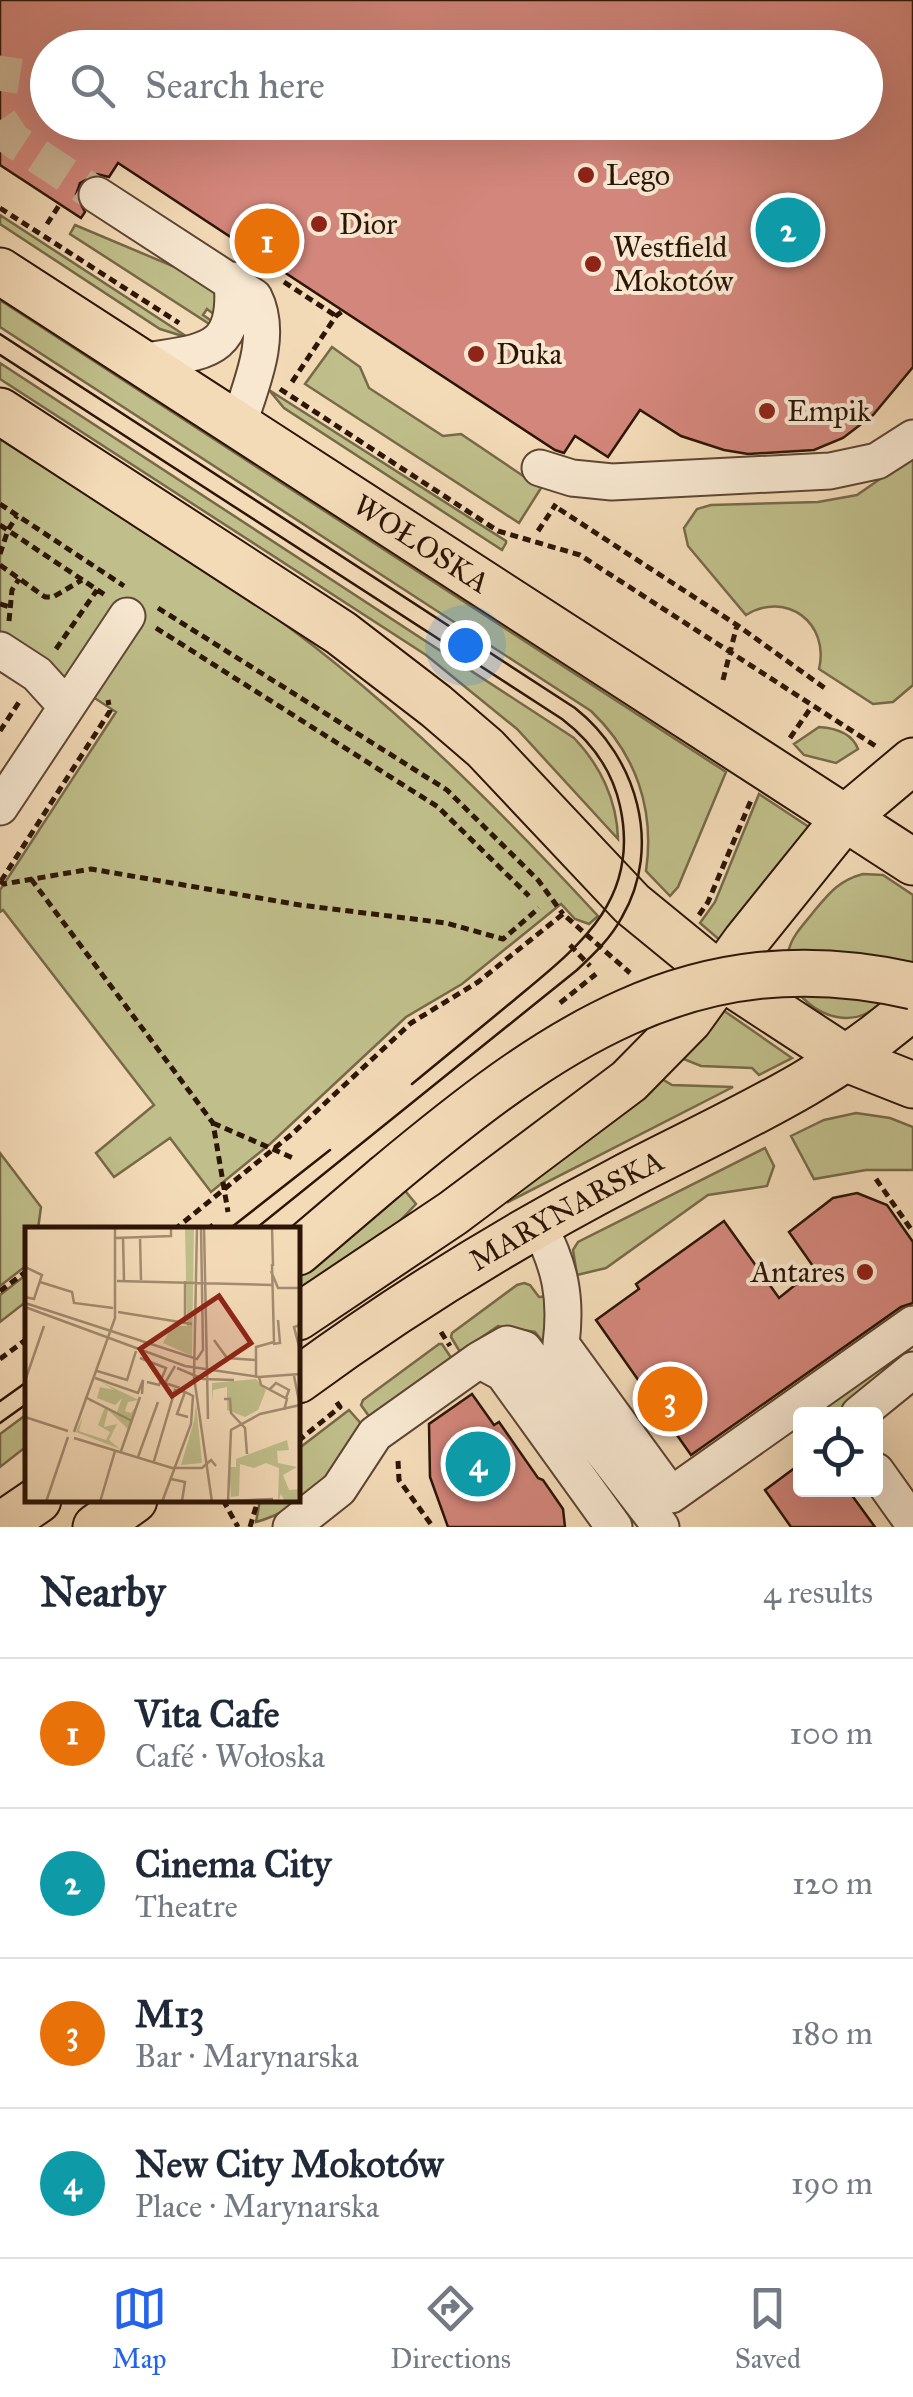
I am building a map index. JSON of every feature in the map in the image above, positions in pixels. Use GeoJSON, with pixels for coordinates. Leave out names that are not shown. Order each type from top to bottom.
{"type":"FeatureCollection","features":[{"type":"Feature","properties":{"kind":"main road","name":"WOŁOSKA"},"geometry":{"type":"LineString","coordinates":[[0,270],[913,862]]}},
{"type":"Feature","properties":{"kind":"main road"},"geometry":{"type":"LineString","coordinates":[[0,411],[341,633],[436,706],[485,748],[632,904],[720,976],[847,1058],[913,1085]]}},
{"type":"Feature","properties":{"kind":"main road","name":"MARYNARSKA"},"geometry":{"type":"LineString","coordinates":[[300,1316],[453,1213],[630,1081],[674,1038],[896,755]]}},
{"type":"Feature","properties":{"kind":"main road"},"geometry":{"type":"LineString","coordinates":[[300,1250],[479,1102],[581,1034],[664,995],[708,982],[799,974],[880,978],[913,986]]}},
{"type":"Feature","properties":{"kind":"main road","name":"MARYNARSKA"},"geometry":{"type":"LineString","coordinates":[[325,1396],[434,1284],[847,1058],[913,1006]]}},
{"type":"Feature","properties":{"kind":"main road"},"geometry":{"type":"LineString","coordinates":[[0,1494],[25,1474]]}},
{"type":"Feature","properties":{"kind":"main road"},"geometry":{"type":"LineString","coordinates":[[0,1526],[35,1502]]}},
{"type":"Feature","properties":{"kind":"main road"},"geometry":{"type":"LineString","coordinates":[[96,1527],[131,1502]]}},
{"type":"Feature","properties":{"kind":"street"},"geometry":{"type":"LineString","coordinates":[[97,194],[254,297],[262,312],[262,336],[238,426]]}},
{"type":"Feature","properties":{"kind":"street"},"geometry":{"type":"LineString","coordinates":[[141,362],[214,346],[233,315],[232,280]]}},
{"type":"Feature","properties":{"kind":"street"},"geometry":{"type":"LineString","coordinates":[[540,468],[572,478],[612,482],[830,471],[877,461],[913,438]]}},
{"type":"Feature","properties":{"kind":"street"},"geometry":{"type":"LineString","coordinates":[[0,807],[135,607]]}},
{"type":"Feature","properties":{"kind":"street"},"geometry":{"type":"LineString","coordinates":[[3,652],[37,674],[66,706]]}},
{"type":"Feature","properties":{"kind":"street"},"geometry":{"type":"LineString","coordinates":[[538,1224],[553,1252],[566,1306],[561,1344],[671,1495],[913,1324]]}},
{"type":"Feature","properties":{"kind":"street"},"geometry":{"type":"LineString","coordinates":[[291,1527],[340,1489],[376,1434],[506,1344],[524,1348],[661,1527]]}},
{"type":"Feature","properties":{"kind":"street"},"geometry":{"type":"LineString","coordinates":[[479,1360],[503,1373],[614,1527]]}},
{"type":"Feature","properties":{"kind":"street"},"geometry":{"type":"LineString","coordinates":[[864,1407],[913,1370]]}},
{"type":"Feature","properties":{"kind":"street"},"geometry":{"type":"LineString","coordinates":[[883,1481],[913,1524]]}},
{"type":"Feature","properties":{"kind":"path"},"geometry":{"type":"LineString","coordinates":[[46,224],[60,204]]}},
{"type":"Feature","properties":{"kind":"path"},"geometry":{"type":"LineString","coordinates":[[0,208],[214,346]]}},
{"type":"Feature","properties":{"kind":"path"},"geometry":{"type":"LineString","coordinates":[[292,382],[344,310]]}},
{"type":"Feature","properties":{"kind":"path"},"geometry":{"type":"LineString","coordinates":[[254,373],[498,531],[580,555],[812,706],[896,755]]}},
{"type":"Feature","properties":{"kind":"path"},"geometry":{"type":"LineString","coordinates":[[0,504],[135,607],[438,807],[530,896]]}},
{"type":"Feature","properties":{"kind":"path"},"geometry":{"type":"LineString","coordinates":[[555,506],[738,624],[826,689]]}},
{"type":"Feature","properties":{"kind":"path"},"geometry":{"type":"LineString","coordinates":[[0,554],[17,516]]}},
{"type":"Feature","properties":{"kind":"path"},"geometry":{"type":"LineString","coordinates":[[0,525],[82,580],[135,607],[447,790],[538,880],[564,914],[634,976],[643,974]]}},
{"type":"Feature","properties":{"kind":"path"},"geometry":{"type":"LineString","coordinates":[[0,564],[45,597],[82,580]]}},
{"type":"Feature","properties":{"kind":"path"},"geometry":{"type":"LineString","coordinates":[[3,652],[12,590],[19,578]]}},
{"type":"Feature","properties":{"kind":"path"},"geometry":{"type":"LineString","coordinates":[[0,604],[10,607]]}},
{"type":"Feature","properties":{"kind":"path"},"geometry":{"type":"LineString","coordinates":[[723,680],[738,624]]}},
{"type":"Feature","properties":{"kind":"path"},"geometry":{"type":"LineString","coordinates":[[107,694],[110,711],[0,881],[4,884],[90,869],[300,905],[446,923],[503,940],[539,908]]}},
{"type":"Feature","properties":{"kind":"path"},"geometry":{"type":"LineString","coordinates":[[782,750],[812,706]]}},
{"type":"Feature","properties":{"kind":"path"},"geometry":{"type":"LineString","coordinates":[[694,922],[708,902],[756,789]]}},
{"type":"Feature","properties":{"kind":"path"},"geometry":{"type":"LineString","coordinates":[[32,879],[212,1123],[228,1212]]}},
{"type":"Feature","properties":{"kind":"path"},"geometry":{"type":"LineString","coordinates":[[178,1227],[273,1150],[412,1023],[478,982],[564,914]]}},
{"type":"Feature","properties":{"kind":"path"},"geometry":{"type":"LineString","coordinates":[[570,944],[590,966]]}},
{"type":"Feature","properties":{"kind":"path"},"geometry":{"type":"LineString","coordinates":[[212,1123],[293,1158]]}},
{"type":"Feature","properties":{"kind":"path"},"geometry":{"type":"LineString","coordinates":[[876,1179],[913,1232]]}},
{"type":"Feature","properties":{"kind":"path"},"geometry":{"type":"LineString","coordinates":[[210,1227],[214,1224]]}},
{"type":"Feature","properties":{"kind":"path"},"geometry":{"type":"LineString","coordinates":[[0,1290],[25,1272]]}},
{"type":"Feature","properties":{"kind":"path"},"geometry":{"type":"LineString","coordinates":[[440,1332],[446,1341]]}},
{"type":"Feature","properties":{"kind":"path"},"geometry":{"type":"LineString","coordinates":[[0,1359],[25,1340]]}},
{"type":"Feature","properties":{"kind":"path"},"geometry":{"type":"LineString","coordinates":[[300,1438],[325,1396]]}},
{"type":"Feature","properties":{"kind":"path"},"geometry":{"type":"LineString","coordinates":[[398,1455],[399,1480],[433,1527]]}},
{"type":"Feature","properties":{"kind":"path"},"geometry":{"type":"LineString","coordinates":[[224,1502],[238,1527]]}},
{"type":"Feature","properties":{"kind":"path"},"geometry":{"type":"LineString","coordinates":[[250,1527],[257,1502]]}},
{"type":"Feature","properties":{"kind":"shaded area"},"geometry":{"type":"Polygon","coordinates":[[[0,215],[189,338],[160,329],[0,224],[0,215]]]}},
{"type":"Feature","properties":{"kind":"shaded area"},"geometry":{"type":"Polygon","coordinates":[[[75,225],[201,278],[217,296],[219,318],[207,309],[203,315],[216,324],[214,327],[70,234],[75,225]]]}},
{"type":"Feature","properties":{"kind":"shaded area"},"geometry":{"type":"Polygon","coordinates":[[[0,300],[726,772],[678,887],[670,896],[646,871],[648,826],[639,784],[620,745],[591,711],[0,327],[0,300]]]}},
{"type":"Feature","properties":{"kind":"shaded area"},"geometry":{"type":"Polygon","coordinates":[[[332,347],[360,367],[369,388],[443,436],[461,434],[541,488],[519,523],[305,384],[332,347]]]}},
{"type":"Feature","properties":{"kind":"shaded area"},"geometry":{"type":"Polygon","coordinates":[[[0,363],[574,738],[605,784],[618,839],[517,729],[426,655],[0,379],[0,363]]]}},
{"type":"Feature","properties":{"kind":"shaded area"},"geometry":{"type":"Polygon","coordinates":[[[269,390],[506,541],[502,550],[284,408],[269,390]]]}},
{"type":"Feature","properties":{"kind":"shaded area"},"geometry":{"type":"Polygon","coordinates":[[[0,439],[213,574],[335,663],[471,785],[598,916],[589,924],[575,919],[561,904],[462,984],[406,1017],[270,1144],[211,1192],[170,1138],[114,1177],[96,1153],[154,1105],[3,910],[0,912],[0,890],[116,712],[0,636],[0,439]]]}},
{"type":"Feature","properties":{"kind":"shaded area"},"geometry":{"type":"Polygon","coordinates":[[[913,456],[913,685],[893,702],[873,704],[819,669],[818,638],[802,615],[776,606],[746,615],[688,546],[684,528],[697,509],[711,505],[818,502],[857,495],[913,456]]]}},
{"type":"Feature","properties":{"kind":"shaded area"},"geometry":{"type":"Polygon","coordinates":[[[819,727],[842,732],[858,749],[836,763],[804,755],[794,744],[819,727]]]}},
{"type":"Feature","properties":{"kind":"shaded area"},"geometry":{"type":"Polygon","coordinates":[[[759,794],[809,827],[722,942],[700,923],[715,902],[759,794]]]}},
{"type":"Feature","properties":{"kind":"shaded area"},"geometry":{"type":"Polygon","coordinates":[[[863,874],[883,875],[913,895],[913,971],[874,1009],[852,1018],[837,1017],[809,1004],[798,992],[790,979],[789,949],[800,928],[831,892],[863,874]]]}},
{"type":"Feature","properties":{"kind":"shaded area"},"geometry":{"type":"Polygon","coordinates":[[[720,1008],[792,1058],[759,1075],[752,1068],[701,1066],[681,1058],[720,1008]]]}},
{"type":"Feature","properties":{"kind":"shaded area"},"geometry":{"type":"Polygon","coordinates":[[[662,1079],[672,1085],[733,1087],[508,1202],[506,1197],[662,1079]]]}},
{"type":"Feature","properties":{"kind":"shaded area"},"geometry":{"type":"Polygon","coordinates":[[[856,1113],[890,1118],[913,1127],[913,1170],[866,1170],[814,1179],[791,1136],[824,1120],[856,1113]]]}},
{"type":"Feature","properties":{"kind":"shaded area"},"geometry":{"type":"Polygon","coordinates":[[[765,1148],[774,1166],[767,1186],[708,1195],[606,1268],[577,1275],[573,1250],[578,1242],[765,1148]]]}},
{"type":"Feature","properties":{"kind":"shaded area"},"geometry":{"type":"Polygon","coordinates":[[[0,1153],[41,1207],[38,1227],[25,1227],[25,1267],[0,1286],[0,1153]]]}},
{"type":"Feature","properties":{"kind":"shaded area"},"geometry":{"type":"Polygon","coordinates":[[[402,1187],[416,1204],[392,1229],[300,1293],[300,1274],[402,1187]]]}},
{"type":"Feature","properties":{"kind":"shaded area"},"geometry":{"type":"Polygon","coordinates":[[[25,1276],[25,1303],[0,1322],[0,1295],[25,1276]]]}},
{"type":"Feature","properties":{"kind":"shaded area"},"geometry":{"type":"Polygon","coordinates":[[[524,1283],[539,1297],[549,1296],[547,1338],[543,1342],[535,1332],[498,1326],[460,1352],[452,1333],[524,1283]]]}},
{"type":"Feature","properties":{"kind":"shaded area"},"geometry":{"type":"Polygon","coordinates":[[[439,1344],[452,1359],[374,1413],[371,1419],[361,1405],[363,1400],[439,1344]]]}},
{"type":"Feature","properties":{"kind":"shaded area"},"geometry":{"type":"Polygon","coordinates":[[[902,1345],[898,1369],[852,1407],[815,1407],[902,1345]]]}},
{"type":"Feature","properties":{"kind":"shaded area"},"geometry":{"type":"Polygon","coordinates":[[[349,1410],[365,1428],[319,1486],[300,1500],[300,1447],[349,1410]]]}},
{"type":"Feature","properties":{"kind":"shaded area"},"geometry":{"type":"Polygon","coordinates":[[[25,1415],[25,1448],[0,1467],[0,1434],[25,1415]]]}},
{"type":"Feature","properties":{"kind":"shaded area"},"geometry":{"type":"Polygon","coordinates":[[[260,1502],[298,1502],[274,1516],[256,1522],[260,1502]]]}},
{"type":"Feature","properties":{"kind":"building","name":"Westfield Mokotów"},"geometry":{"type":"Polygon","coordinates":[[[0,0],[913,0],[913,367],[873,415],[843,438],[814,450],[748,454],[724,450],[681,436],[640,410],[608,457],[575,436],[564,453],[118,163],[109,177],[97,174],[80,183],[76,195],[85,212],[81,218],[0,165],[0,0]]]}},
{"type":"Feature","properties":{"kind":"building"},"geometry":{"type":"Polygon","coordinates":[[[857,1193],[887,1205],[913,1242],[913,1303],[901,1307],[691,1455],[596,1320],[639,1289],[636,1284],[724,1221],[779,1298],[815,1269],[789,1232],[833,1198],[857,1193]]]}},
{"type":"Feature","properties":{"kind":"building"},"geometry":{"type":"Polygon","coordinates":[[[472,1394],[543,1480],[563,1509],[565,1527],[448,1527],[430,1477],[429,1424],[472,1394]]]}},
{"type":"Feature","properties":{"kind":"building"},"geometry":{"type":"Polygon","coordinates":[[[793,1469],[793,1497],[853,1497],[875,1527],[791,1527],[765,1490],[793,1469]]]}},
{"type":"Feature","properties":{"kind":"tunnel"},"geometry":{"type":"LineString","coordinates":[[0,91],[7,46]]}},
{"type":"Feature","properties":{"kind":"tunnel"},"geometry":{"type":"LineString","coordinates":[[0,120],[13,140],[97,195]]}},
{"type":"Feature","properties":{"kind":"tram line"},"geometry":{"type":"LineString","coordinates":[[0,334],[575,708],[614,751],[637,804],[641,861],[634,890],[618,925],[602,945],[577,970],[258,1227]]}},
{"type":"Feature","properties":{"kind":"tram line"},"geometry":{"type":"LineString","coordinates":[[0,355],[562,719],[583,737],[606,768],[620,806],[624,839],[613,895],[599,919],[560,961],[412,1084]]}},
{"type":"Feature","properties":{"kind":"tram line"},"geometry":{"type":"LineString","coordinates":[[232,1227],[330,1150]]}},
{"type":"Feature","properties":{"kind":"tram line"},"geometry":{"type":"LineString","coordinates":[[0,1401],[25,1383]]}},
{"type":"Feature","properties":{"kind":"tram line"},"geometry":{"type":"LineString","coordinates":[[0,1423],[25,1405]]}},
{"type":"Feature","properties":{"kind":"place","name":"Lego"},"geometry":{"type":"Point","coordinates":[586,175]}},
{"type":"Feature","properties":{"kind":"place","name":"Dior"},"geometry":{"type":"Point","coordinates":[319,224]}},
{"type":"Feature","properties":{"kind":"place","name":"Cinema City"},"geometry":{"type":"Point","coordinates":[788,230]}},
{"type":"Feature","properties":{"kind":"place","name":"Vita Cafe"},"geometry":{"type":"Point","coordinates":[267,241]}},
{"type":"Feature","properties":{"kind":"place","name":"Westfield Mokotów"},"geometry":{"type":"Point","coordinates":[593,264]}},
{"type":"Feature","properties":{"kind":"place","name":"Duka"},"geometry":{"type":"Point","coordinates":[476,354]}},
{"type":"Feature","properties":{"kind":"place","name":"Empik"},"geometry":{"type":"Point","coordinates":[767,411]}},
{"type":"Feature","properties":{"kind":"place","name":"Antares"},"geometry":{"type":"Point","coordinates":[865,1272]}},
{"type":"Feature","properties":{"kind":"place","name":"M13"},"geometry":{"type":"Point","coordinates":[670,1399]}},
{"type":"Feature","properties":{"kind":"place","name":"New City Mokotów"},"geometry":{"type":"Point","coordinates":[478,1464]}}]}
